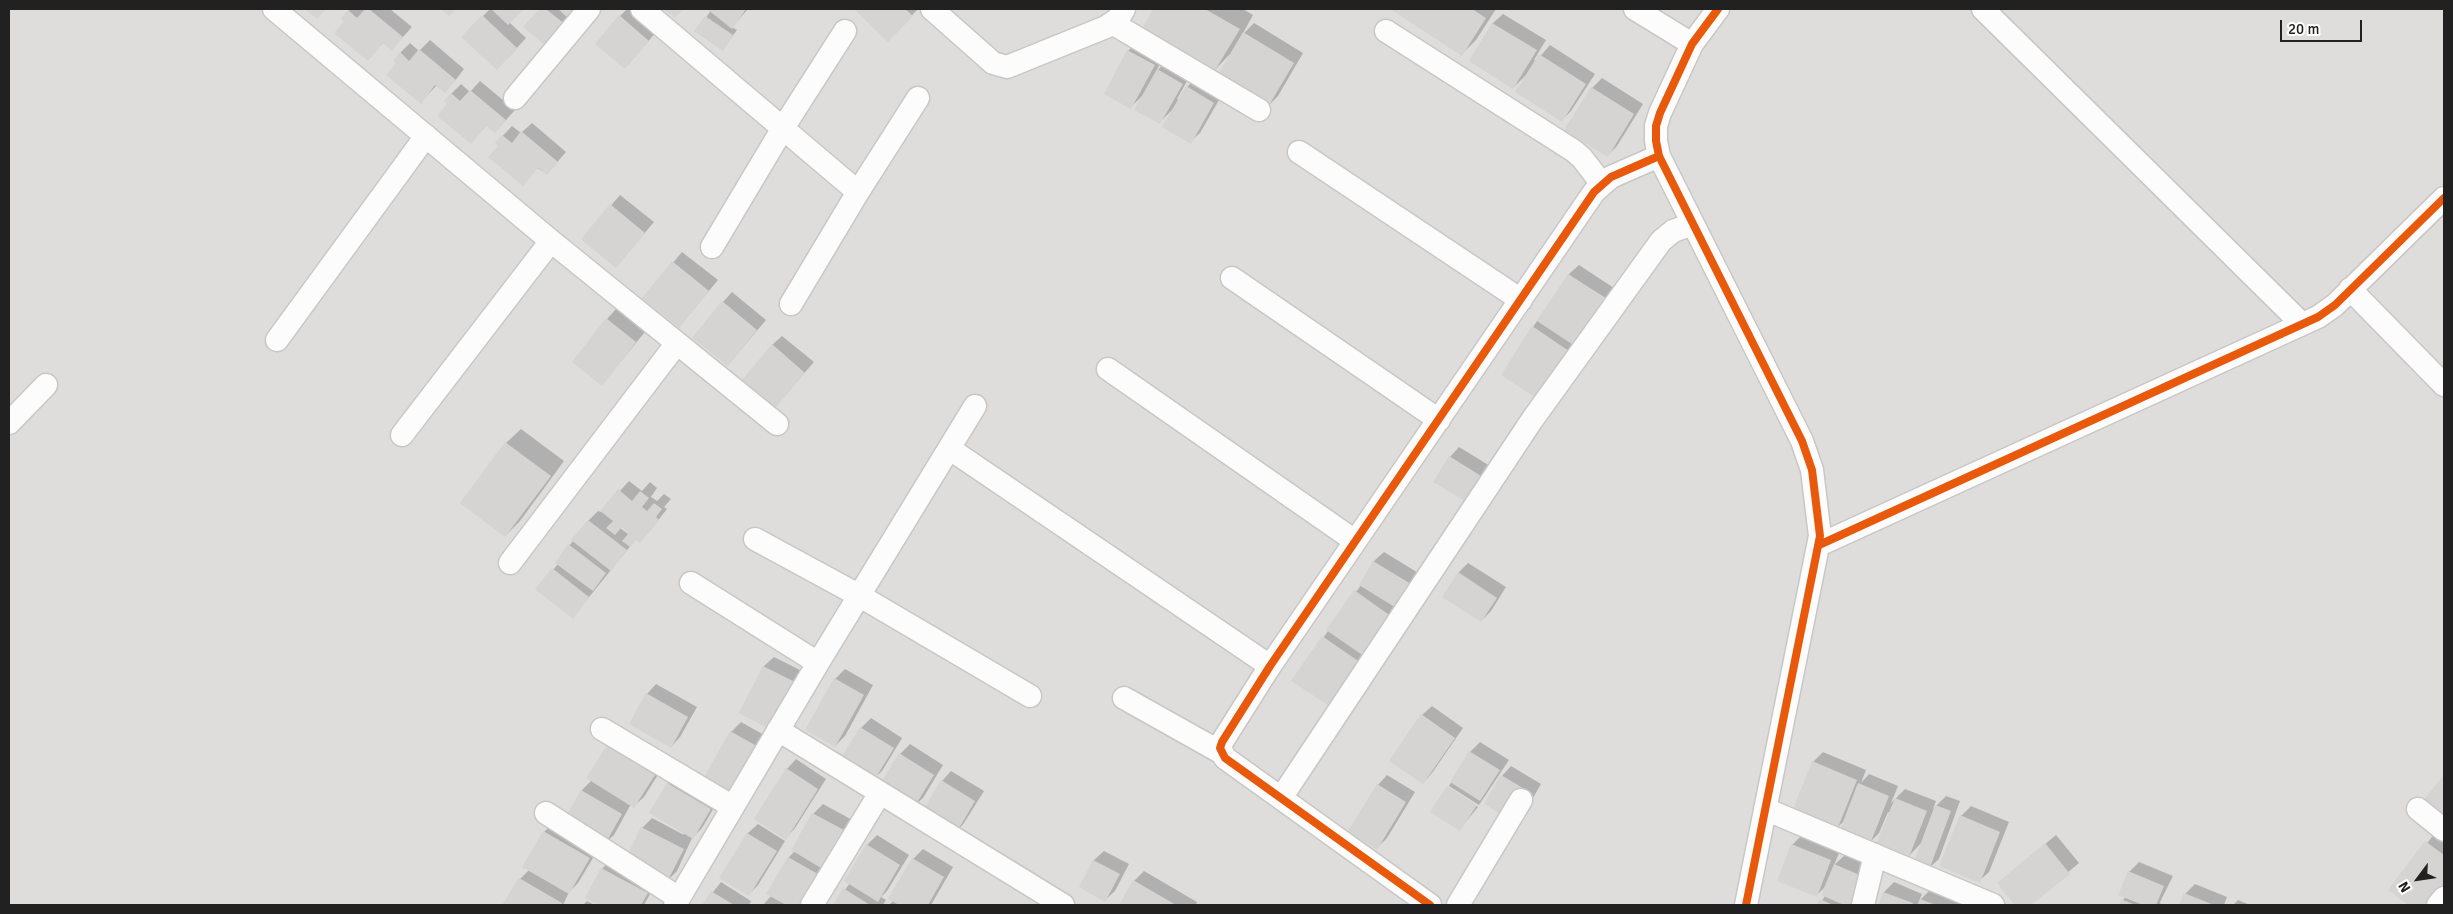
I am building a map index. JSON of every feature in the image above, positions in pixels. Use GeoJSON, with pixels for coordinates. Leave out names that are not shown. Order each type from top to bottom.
{"type":"FeatureCollection","features":[{"type":"Feature","properties":{"kind":"street"},"geometry":{"type":"LineString","coordinates":[[274,9],[551,241],[777,424]]}},
{"type":"Feature","properties":{"kind":"street"},"geometry":{"type":"LineString","coordinates":[[515,98],[589,9]]}},
{"type":"Feature","properties":{"kind":"street"},"geometry":{"type":"LineString","coordinates":[[642,9],[858,192]]}},
{"type":"Feature","properties":{"kind":"street"},"geometry":{"type":"LineString","coordinates":[[932,9],[1000,66],[1014,65],[1118,16],[1259,110]]}},
{"type":"Feature","properties":{"kind":"street"},"geometry":{"type":"LineString","coordinates":[[1635,9],[1692,44]]}},
{"type":"Feature","properties":{"kind":"street"},"geometry":{"type":"LineString","coordinates":[[1718,9],[1692,44],[1656,126],[1656,141],[1659,156],[1802,441],[1814,480],[1819,518],[1818,545],[1746,905]]}},
{"type":"Feature","properties":{"kind":"street"},"geometry":{"type":"LineString","coordinates":[[1983,9],[2302,324]]}},
{"type":"Feature","properties":{"kind":"street"},"geometry":{"type":"LineString","coordinates":[[712,247],[782,128],[845,31]]}},
{"type":"Feature","properties":{"kind":"street"},"geometry":{"type":"LineString","coordinates":[[1386,31],[1574,151],[1588,164],[1602,184]]}},
{"type":"Feature","properties":{"kind":"street"},"geometry":{"type":"LineString","coordinates":[[791,304],[858,192],[918,98]]}},
{"type":"Feature","properties":{"kind":"street"},"geometry":{"type":"LineString","coordinates":[[277,340],[426,136]]}},
{"type":"Feature","properties":{"kind":"street"},"geometry":{"type":"LineString","coordinates":[[1299,152],[1521,300]]}},
{"type":"Feature","properties":{"kind":"street"},"geometry":{"type":"LineString","coordinates":[[1222,753],[1222,742],[1270,666],[1602,184],[1611,177],[1659,156]]}},
{"type":"Feature","properties":{"kind":"street"},"geometry":{"type":"LineString","coordinates":[[1818,545],[2328,311],[2350,289],[2440,210]]}},
{"type":"Feature","properties":{"kind":"street"},"geometry":{"type":"LineString","coordinates":[[1281,798],[1532,420],[1649,257],[1667,235],[1693,224]]}},
{"type":"Feature","properties":{"kind":"street"},"geometry":{"type":"LineString","coordinates":[[402,436],[551,241]]}},
{"type":"Feature","properties":{"kind":"street"},"geometry":{"type":"LineString","coordinates":[[1232,278],[1439,420]]}},
{"type":"Feature","properties":{"kind":"street"},"geometry":{"type":"LineString","coordinates":[[2350,289],[2444,385]]}},
{"type":"Feature","properties":{"kind":"street"},"geometry":{"type":"LineString","coordinates":[[510,563],[677,343]]}},
{"type":"Feature","properties":{"kind":"street"},"geometry":{"type":"LineString","coordinates":[[1108,369],[1355,541]]}},
{"type":"Feature","properties":{"kind":"street"},"geometry":{"type":"LineString","coordinates":[[9,423],[46,385]]}},
{"type":"Feature","properties":{"kind":"street"},"geometry":{"type":"LineString","coordinates":[[546,813],[677,902],[818,663],[975,406]]}},
{"type":"Feature","properties":{"kind":"street"},"geometry":{"type":"LineString","coordinates":[[950,448],[1270,666]]}},
{"type":"Feature","properties":{"kind":"street"},"geometry":{"type":"LineString","coordinates":[[755,539],[860,596],[1030,696]]}},
{"type":"Feature","properties":{"kind":"street"},"geometry":{"type":"LineString","coordinates":[[691,583],[818,663]]}},
{"type":"Feature","properties":{"kind":"street"},"geometry":{"type":"LineString","coordinates":[[1124,698],[1222,753],[1225,758],[1430,905]]}},
{"type":"Feature","properties":{"kind":"street"},"geometry":{"type":"LineString","coordinates":[[602,729],[733,807]]}},
{"type":"Feature","properties":{"kind":"street"},"geometry":{"type":"LineString","coordinates":[[778,730],[1063,905]]}},
{"type":"Feature","properties":{"kind":"street"},"geometry":{"type":"LineString","coordinates":[[812,905],[880,793]]}},
{"type":"Feature","properties":{"kind":"street"},"geometry":{"type":"LineString","coordinates":[[1458,905],[1521,800]]}},
{"type":"Feature","properties":{"kind":"street"},"geometry":{"type":"LineString","coordinates":[[1765,809],[1993,905]]}},
{"type":"Feature","properties":{"kind":"street"},"geometry":{"type":"LineString","coordinates":[[2418,809],[2444,830]]}},
{"type":"Feature","properties":{"kind":"street"},"geometry":{"type":"LineString","coordinates":[[1863,905],[1875,855]]}},
{"type":"Feature","properties":{"kind":"street"},"geometry":{"type":"LineString","coordinates":[[2438,905],[2444,898]]}},
{"type":"Feature","properties":{"kind":"shaded area"},"geometry":{"type":"Polygon","coordinates":[[[9,9],[2444,9],[2444,905],[9,905],[9,9]]]}},
{"type":"Feature","properties":{"kind":"building"},"geometry":{"type":"Polygon","coordinates":[[[305,9],[326,9],[317,19],[305,9]]]}},
{"type":"Feature","properties":{"kind":"building"},"geometry":{"type":"Polygon","coordinates":[[[365,9],[369,9],[403,37],[392,51],[383,43],[368,61],[334,33],[344,21],[341,19],[348,10],[357,18],[365,9]]]}},
{"type":"Feature","properties":{"kind":"building"},"geometry":{"type":"Polygon","coordinates":[[[441,9],[456,9],[449,16],[441,9]]]}},
{"type":"Feature","properties":{"kind":"building"},"geometry":{"type":"Polygon","coordinates":[[[491,9],[524,9],[508,25],[491,9]]]}},
{"type":"Feature","properties":{"kind":"building"},"geometry":{"type":"Polygon","coordinates":[[[539,9],[546,9],[566,25],[547,47],[523,27],[539,9]]]}},
{"type":"Feature","properties":{"kind":"building"},"geometry":{"type":"Polygon","coordinates":[[[558,9],[581,9],[571,21],[558,9]]]}},
{"type":"Feature","properties":{"kind":"building"},"geometry":{"type":"Polygon","coordinates":[[[664,9],[683,9],[675,18],[664,9]]]}},
{"type":"Feature","properties":{"kind":"building"},"geometry":{"type":"Polygon","coordinates":[[[707,9],[746,9],[732,29],[707,9]]]}},
{"type":"Feature","properties":{"kind":"building"},"geometry":{"type":"Polygon","coordinates":[[[854,9],[905,9],[913,16],[888,42],[854,9]]]}},
{"type":"Feature","properties":{"kind":"building"},"geometry":{"type":"Polygon","coordinates":[[[1153,9],[1205,9],[1240,29],[1214,72],[1142,29],[1153,9]]]}},
{"type":"Feature","properties":{"kind":"building"},"geometry":{"type":"Polygon","coordinates":[[[1390,9],[1472,9],[1486,18],[1462,56],[1390,9]]]}},
{"type":"Feature","properties":{"kind":"building"},"geometry":{"type":"Polygon","coordinates":[[[482,15],[517,48],[497,70],[461,37],[482,15]]]}},
{"type":"Feature","properties":{"kind":"building"},"geometry":{"type":"Polygon","coordinates":[[[619,15],[649,41],[625,69],[595,44],[619,15]]]}},
{"type":"Feature","properties":{"kind":"building"},"geometry":{"type":"Polygon","coordinates":[[[705,16],[733,35],[723,51],[694,31],[705,16]]]}},
{"type":"Feature","properties":{"kind":"building"},"geometry":{"type":"Polygon","coordinates":[[[1492,23],[1537,50],[1513,89],[1469,61],[1492,23]]]}},
{"type":"Feature","properties":{"kind":"building"},"geometry":{"type":"Polygon","coordinates":[[[1243,32],[1294,63],[1268,107],[1217,76],[1243,32]]]}},
{"type":"Feature","properties":{"kind":"building"},"geometry":{"type":"Polygon","coordinates":[[[419,49],[456,80],[445,93],[435,85],[421,104],[386,75],[396,63],[393,61],[400,52],[409,61],[419,49]]]}},
{"type":"Feature","properties":{"kind":"building"},"geometry":{"type":"Polygon","coordinates":[[[1127,50],[1155,65],[1131,109],[1104,94],[1127,50]]]}},
{"type":"Feature","properties":{"kind":"building"},"geometry":{"type":"Polygon","coordinates":[[[1539,54],[1586,84],[1562,122],[1515,92],[1539,54]]]}},
{"type":"Feature","properties":{"kind":"building"},"geometry":{"type":"Polygon","coordinates":[[[1157,69],[1183,84],[1160,124],[1134,110],[1157,69]]]}},
{"type":"Feature","properties":{"kind":"building"},"geometry":{"type":"Polygon","coordinates":[[[1186,86],[1214,103],[1191,144],[1162,127],[1186,86]]]}},
{"type":"Feature","properties":{"kind":"building"},"geometry":{"type":"Polygon","coordinates":[[[1591,87],[1634,114],[1608,157],[1564,130],[1591,87]]]}},
{"type":"Feature","properties":{"kind":"building"},"geometry":{"type":"Polygon","coordinates":[[[470,90],[506,120],[495,133],[486,126],[471,144],[437,116],[447,104],[444,101],[451,93],[460,101],[470,90]]]}},
{"type":"Feature","properties":{"kind":"building"},"geometry":{"type":"Polygon","coordinates":[[[521,131],[558,162],[547,175],[538,168],[523,186],[488,157],[498,146],[495,143],[502,135],[512,143],[521,131]]]}},
{"type":"Feature","properties":{"kind":"building"},"geometry":{"type":"Polygon","coordinates":[[[610,204],[645,233],[616,268],[581,239],[610,204]]]}},
{"type":"Feature","properties":{"kind":"building"},"geometry":{"type":"Polygon","coordinates":[[[672,261],[709,291],[679,328],[642,298],[672,261]]]}},
{"type":"Feature","properties":{"kind":"building"},"geometry":{"type":"Polygon","coordinates":[[[1568,274],[1612,302],[1581,350],[1537,321],[1568,274]]]}},
{"type":"Feature","properties":{"kind":"building"},"geometry":{"type":"Polygon","coordinates":[[[722,301],[757,330],[728,366],[692,338],[722,301]]]}},
{"type":"Feature","properties":{"kind":"building"},"geometry":{"type":"Polygon","coordinates":[[[606,318],[636,342],[602,386],[572,362],[606,318]]]}},
{"type":"Feature","properties":{"kind":"building"},"geometry":{"type":"Polygon","coordinates":[[[1532,326],[1575,355],[1544,403],[1501,375],[1532,326]]]}},
{"type":"Feature","properties":{"kind":"building"},"geometry":{"type":"Polygon","coordinates":[[[772,344],[805,373],[775,408],[742,380],[772,344]]]}},
{"type":"Feature","properties":{"kind":"building"},"geometry":{"type":"Polygon","coordinates":[[[505,442],[551,476],[505,537],[460,503],[505,442]]]}},
{"type":"Feature","properties":{"kind":"building"},"geometry":{"type":"Polygon","coordinates":[[[1449,456],[1486,479],[1471,505],[1433,482],[1449,456]]]}},
{"type":"Feature","properties":{"kind":"building"},"geometry":{"type":"Polygon","coordinates":[[[618,489],[632,501],[640,491],[649,498],[642,507],[647,511],[654,503],[662,509],[656,517],[659,520],[640,543],[636,540],[630,547],[622,541],[629,533],[622,527],[615,535],[606,528],[613,521],[600,511],[618,489]]]}},
{"type":"Feature","properties":{"kind":"building"},"geometry":{"type":"Polygon","coordinates":[[[588,520],[627,550],[611,571],[571,540],[588,520]]]}},
{"type":"Feature","properties":{"kind":"building"},"geometry":{"type":"Polygon","coordinates":[[[568,544],[606,573],[593,591],[555,563],[568,544]]]}},
{"type":"Feature","properties":{"kind":"building"},"geometry":{"type":"Polygon","coordinates":[[[1373,561],[1416,587],[1401,611],[1359,585],[1373,561]]]}},
{"type":"Feature","properties":{"kind":"building"},"geometry":{"type":"Polygon","coordinates":[[[552,568],[589,597],[573,619],[535,589],[552,568]]]}},
{"type":"Feature","properties":{"kind":"building"},"geometry":{"type":"Polygon","coordinates":[[[1458,572],[1497,598],[1481,622],[1442,597],[1458,572]]]}},
{"type":"Feature","properties":{"kind":"building"},"geometry":{"type":"Polygon","coordinates":[[[1354,590],[1395,619],[1368,659],[1326,630],[1354,590]]]}},
{"type":"Feature","properties":{"kind":"building"},"geometry":{"type":"Polygon","coordinates":[[[1322,636],[1364,665],[1334,709],[1291,681],[1322,636]]]}},
{"type":"Feature","properties":{"kind":"building"},"geometry":{"type":"Polygon","coordinates":[[[763,666],[797,683],[773,731],[739,713],[763,666]]]}},
{"type":"Feature","properties":{"kind":"building"},"geometry":{"type":"Polygon","coordinates":[[[834,678],[864,695],[835,747],[805,730],[834,678]]]}},
{"type":"Feature","properties":{"kind":"building"},"geometry":{"type":"Polygon","coordinates":[[[646,693],[688,717],[671,748],[629,724],[646,693]]]}},
{"type":"Feature","properties":{"kind":"building"},"geometry":{"type":"Polygon","coordinates":[[[1421,714],[1455,738],[1423,784],[1389,761],[1421,714]]]}},
{"type":"Feature","properties":{"kind":"building"},"geometry":{"type":"Polygon","coordinates":[[[860,727],[894,748],[873,782],[839,761],[860,727]]]}},
{"type":"Feature","properties":{"kind":"building"},"geometry":{"type":"Polygon","coordinates":[[[730,731],[764,750],[737,797],[704,777],[730,731]]]}},
{"type":"Feature","properties":{"kind":"building"},"geometry":{"type":"Polygon","coordinates":[[[607,745],[655,775],[634,808],[586,778],[607,745]]]}},
{"type":"Feature","properties":{"kind":"building"},"geometry":{"type":"Polygon","coordinates":[[[1469,751],[1500,770],[1480,801],[1450,782],[1469,751]]]}},
{"type":"Feature","properties":{"kind":"building"},"geometry":{"type":"Polygon","coordinates":[[[899,753],[934,775],[913,809],[878,787],[899,753]]]}},
{"type":"Feature","properties":{"kind":"building"},"geometry":{"type":"Polygon","coordinates":[[[1812,761],[1857,780],[1837,830],[1792,812],[1812,761]]]}},
{"type":"Feature","properties":{"kind":"building"},"geometry":{"type":"Polygon","coordinates":[[[786,768],[818,789],[786,840],[754,819],[786,768]]]}},
{"type":"Feature","properties":{"kind":"building"},"geometry":{"type":"Polygon","coordinates":[[[1501,775],[1533,794],[1515,823],[1484,804],[1501,775]]]}},
{"type":"Feature","properties":{"kind":"building"},"geometry":{"type":"Polygon","coordinates":[[[2444,775],[2444,823],[2421,803],[2444,775]]]}},
{"type":"Feature","properties":{"kind":"building"},"geometry":{"type":"Polygon","coordinates":[[[941,780],[975,801],[955,835],[921,814],[941,780]]]}},
{"type":"Feature","properties":{"kind":"building"},"geometry":{"type":"Polygon","coordinates":[[[667,783],[711,809],[693,839],[649,813],[667,783]]]}},
{"type":"Feature","properties":{"kind":"building"},"geometry":{"type":"Polygon","coordinates":[[[1858,783],[1889,796],[1870,844],[1839,832],[1858,783]]]}},
{"type":"Feature","properties":{"kind":"building"},"geometry":{"type":"Polygon","coordinates":[[[1377,784],[1406,802],[1377,850],[1348,831],[1377,784]]]}},
{"type":"Feature","properties":{"kind":"building"},"geometry":{"type":"Polygon","coordinates":[[[1447,786],[1477,805],[1460,831],[1430,812],[1447,786]]]}},
{"type":"Feature","properties":{"kind":"building"},"geometry":{"type":"Polygon","coordinates":[[[581,790],[622,814],[604,846],[563,822],[581,790]]]}},
{"type":"Feature","properties":{"kind":"building"},"geometry":{"type":"Polygon","coordinates":[[[1895,798],[1927,811],[1909,857],[1876,844],[1895,798]]]}},
{"type":"Feature","properties":{"kind":"building"},"geometry":{"type":"Polygon","coordinates":[[[1935,805],[1951,811],[1929,870],[1913,864],[1935,805]]]}},
{"type":"Feature","properties":{"kind":"building"},"geometry":{"type":"Polygon","coordinates":[[[812,813],[848,832],[826,871],[791,850],[812,813]]]}},
{"type":"Feature","properties":{"kind":"building"},"geometry":{"type":"Polygon","coordinates":[[[1960,815],[2000,832],[1980,883],[1939,866],[1960,815]]]}},
{"type":"Feature","properties":{"kind":"building"},"geometry":{"type":"Polygon","coordinates":[[[641,827],[684,849],[667,882],[625,860],[641,827]]]}},
{"type":"Feature","properties":{"kind":"building"},"geometry":{"type":"Polygon","coordinates":[[[543,831],[590,858],[569,894],[522,867],[543,831]]]}},
{"type":"Feature","properties":{"kind":"building"},"geometry":{"type":"Polygon","coordinates":[[[747,833],[777,851],[749,896],[719,878],[747,833]]]}},
{"type":"Feature","properties":{"kind":"building"},"geometry":{"type":"Polygon","coordinates":[[[2425,841],[2444,855],[2444,893],[2435,905],[2408,905],[2388,890],[2425,841]]]}},
{"type":"Feature","properties":{"kind":"building"},"geometry":{"type":"Polygon","coordinates":[[[2045,843],[2070,874],[2031,905],[2015,905],[1997,883],[2045,843]]]}},
{"type":"Feature","properties":{"kind":"building"},"geometry":{"type":"Polygon","coordinates":[[[866,844],[900,865],[878,902],[844,881],[866,844]]]}},
{"type":"Feature","properties":{"kind":"building"},"geometry":{"type":"Polygon","coordinates":[[[1791,844],[1831,860],[1817,897],[1777,881],[1791,844]]]}},
{"type":"Feature","properties":{"kind":"building"},"geometry":{"type":"Polygon","coordinates":[[[788,857],[823,877],[807,905],[786,905],[766,894],[788,857]]]}},
{"type":"Feature","properties":{"kind":"building"},"geometry":{"type":"Polygon","coordinates":[[[912,858],[944,877],[928,905],[899,905],[888,899],[912,858]]]}},
{"type":"Feature","properties":{"kind":"building"},"geometry":{"type":"Polygon","coordinates":[[[1093,860],[1120,874],[1105,902],[1079,887],[1093,860]]]}},
{"type":"Feature","properties":{"kind":"building"},"geometry":{"type":"Polygon","coordinates":[[[1834,864],[1862,876],[1850,905],[1844,905],[1821,895],[1834,864]]]}},
{"type":"Feature","properties":{"kind":"building"},"geometry":{"type":"Polygon","coordinates":[[[601,868],[648,893],[641,905],[599,905],[585,898],[601,868]]]}},
{"type":"Feature","properties":{"kind":"building"},"geometry":{"type":"Polygon","coordinates":[[[2128,871],[2164,886],[2156,905],[2143,905],[2118,895],[2128,871]]]}},
{"type":"Feature","properties":{"kind":"building"},"geometry":{"type":"Polygon","coordinates":[[[519,878],[562,903],[561,905],[502,905],[519,878]]]}},
{"type":"Feature","properties":{"kind":"building"},"geometry":{"type":"Polygon","coordinates":[[[1133,880],[1176,905],[1119,905],[1133,880]]]}},
{"type":"Feature","properties":{"kind":"building"},"geometry":{"type":"Polygon","coordinates":[[[843,888],[870,905],[833,905],[843,888]]]}},
{"type":"Feature","properties":{"kind":"building"},"geometry":{"type":"Polygon","coordinates":[[[711,891],[734,905],[702,905],[711,891]]]}},
{"type":"Feature","properties":{"kind":"building"},"geometry":{"type":"Polygon","coordinates":[[[1883,892],[1913,903],[1912,905],[1878,905],[1883,892]]]}},
{"type":"Feature","properties":{"kind":"building"},"geometry":{"type":"Polygon","coordinates":[[[2184,893],[2214,905],[2179,905],[2184,893]]]}},
{"type":"Feature","properties":{"kind":"building"},"geometry":{"type":"Polygon","coordinates":[[[1820,899],[1833,905],[1817,905],[1820,899]]]}},
{"type":"Feature","properties":{"kind":"building"},"geometry":{"type":"Polygon","coordinates":[[[1920,899],[1936,905],[1917,905],[1920,899]]]}},
{"type":"Feature","properties":{"kind":"building"},"geometry":{"type":"Polygon","coordinates":[[[2121,899],[2135,905],[2119,905],[2121,899]]]}},
{"type":"Feature","properties":{"kind":"cycle path"},"geometry":{"type":"LineString","coordinates":[[1718,9],[1692,44],[1660,113],[1656,126],[1656,141],[1659,156],[1802,441],[1812,470],[1820,536],[1746,905]]}},
{"type":"Feature","properties":{"kind":"cycle path"},"geometry":{"type":"LineString","coordinates":[[1430,905],[1225,758],[1220,748],[1270,666],[1594,192],[1611,177],[1659,156]]}},
{"type":"Feature","properties":{"kind":"cycle path"},"geometry":{"type":"LineString","coordinates":[[1819,545],[2318,317],[2335,305],[2444,198]]}}]}
